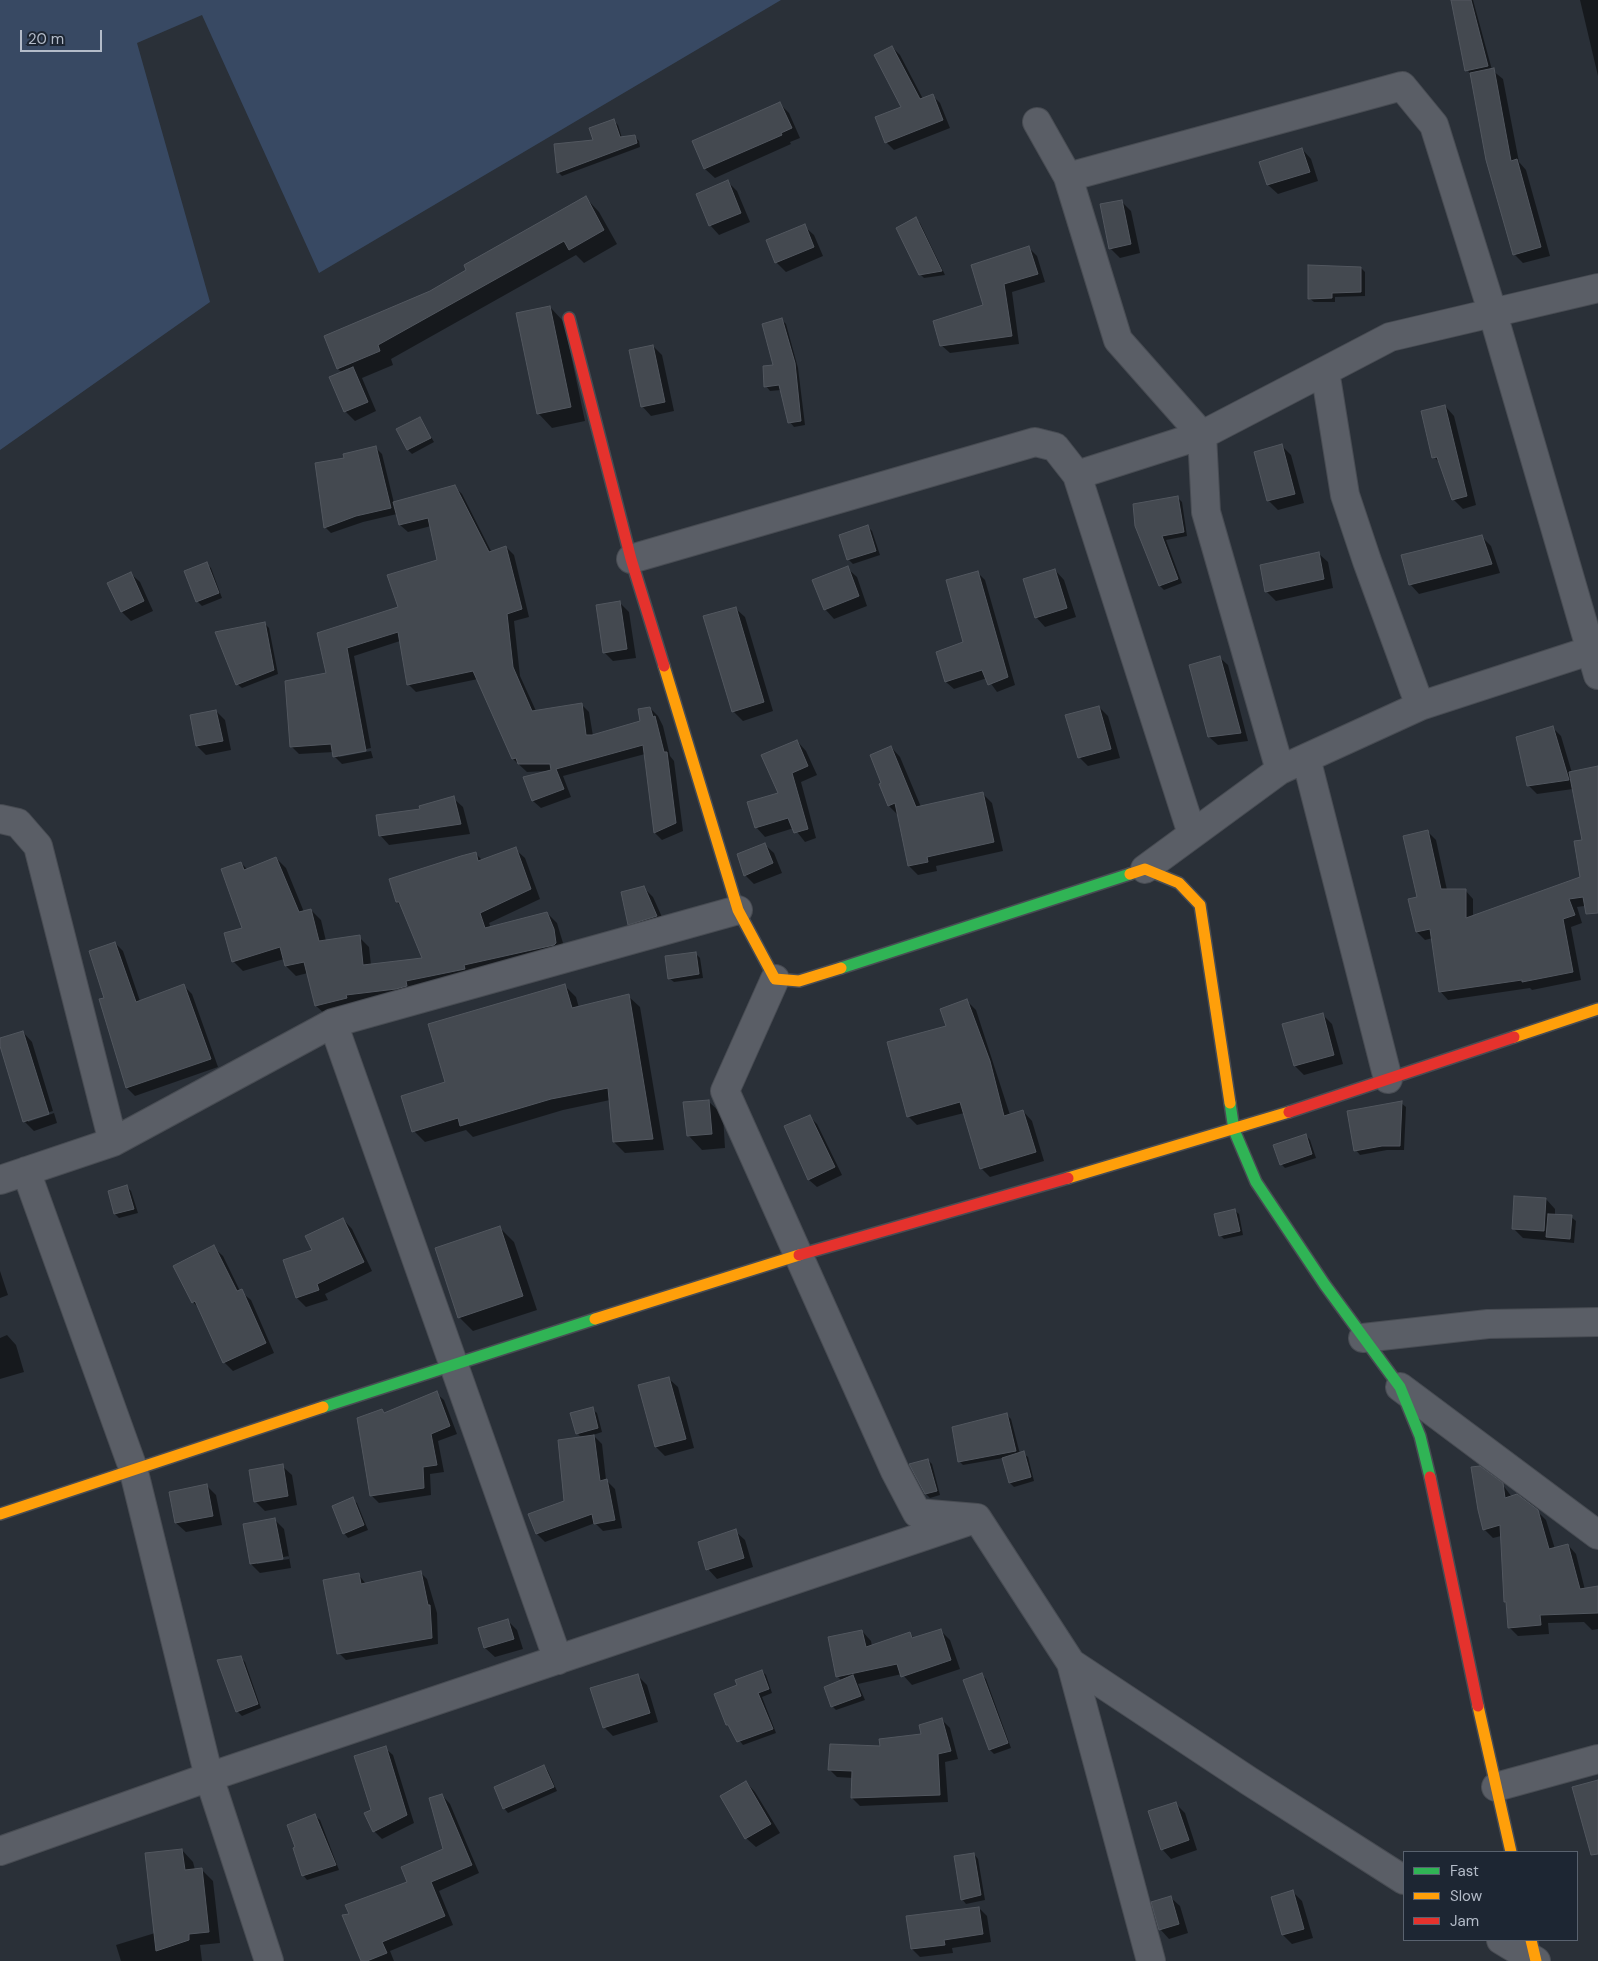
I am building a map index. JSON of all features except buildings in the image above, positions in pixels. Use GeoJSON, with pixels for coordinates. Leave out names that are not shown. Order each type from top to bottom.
{"type":"FeatureCollection","features":[{"type":"Feature","properties":{"kind":"street"},"geometry":{"type":"LineString","coordinates":[[775,979],[798,980],[1145,869],[1280,770],[1420,706],[1596,658],[1434,125],[1402,86],[1068,177]]}},
{"type":"Feature","properties":{"kind":"street"},"geometry":{"type":"LineString","coordinates":[[1037,122],[1068,177],[1118,340],[1202,435],[1206,512],[1280,770]]}},
{"type":"Feature","properties":{"kind":"street"},"geometry":{"type":"LineString","coordinates":[[1077,475],[1202,435],[1390,337],[1598,288]]}},
{"type":"Feature","properties":{"kind":"street"},"geometry":{"type":"LineString","coordinates":[[569,318],[630,559],[738,910],[775,979]]}},
{"type":"Feature","properties":{"kind":"street"},"geometry":{"type":"LineString","coordinates":[[1325,371],[1345,495],[1366,561],[1420,706]]}},
{"type":"Feature","properties":{"kind":"street"},"geometry":{"type":"LineString","coordinates":[[630,559],[1035,442],[1055,447],[1077,475],[1192,834]]}},
{"type":"Feature","properties":{"kind":"street"},"geometry":{"type":"LineString","coordinates":[[1306,758],[1388,1079]]}},
{"type":"Feature","properties":{"kind":"street"},"geometry":{"type":"LineString","coordinates":[[0,819],[18,823],[38,846],[112,1142]]}},
{"type":"Feature","properties":{"kind":"street"},"geometry":{"type":"LineString","coordinates":[[1145,869],[1179,883],[1200,905],[1234,1130],[1256,1182],[1363,1338],[1400,1387],[1420,1436],[1440,1515],[1460,1624],[1511,1851]]}},
{"type":"Feature","properties":{"kind":"street"},"geometry":{"type":"LineString","coordinates":[[0,1180],[112,1142],[333,1022],[738,910]]}},
{"type":"Feature","properties":{"kind":"street"},"geometry":{"type":"LineString","coordinates":[[775,979],[725,1091],[895,1471],[917,1513],[977,1518]]}},
{"type":"Feature","properties":{"kind":"street"},"geometry":{"type":"LineString","coordinates":[[0,1514],[133,1468],[731,1275],[1234,1130],[1598,1009]]}},
{"type":"Feature","properties":{"kind":"street"},"geometry":{"type":"LineString","coordinates":[[333,1022],[558,1660]]}},
{"type":"Feature","properties":{"kind":"street"},"geometry":{"type":"LineString","coordinates":[[26,1170],[133,1468],[210,1777],[269,1961]]}},
{"type":"Feature","properties":{"kind":"street"},"geometry":{"type":"LineString","coordinates":[[1363,1338],[1488,1324],[1598,1322]]}},
{"type":"Feature","properties":{"kind":"street"},"geometry":{"type":"LineString","coordinates":[[1400,1387],[1598,1534]]}},
{"type":"Feature","properties":{"kind":"street"},"geometry":{"type":"LineString","coordinates":[[0,1851],[210,1777],[977,1518]]}},
{"type":"Feature","properties":{"kind":"street"},"geometry":{"type":"LineString","coordinates":[[977,1518],[1071,1662],[1151,1961]]}},
{"type":"Feature","properties":{"kind":"street"},"geometry":{"type":"LineString","coordinates":[[1071,1662],[1249,1781],[1403,1879]]}},
{"type":"Feature","properties":{"kind":"street"},"geometry":{"type":"LineString","coordinates":[[1496,1787],[1598,1759]]}},
{"type":"Feature","properties":{"kind":"street"},"geometry":{"type":"LineString","coordinates":[[1503,1941],[1536,1961]]}},
{"type":"Feature","properties":{"kind":"street"},"geometry":{"type":"LineString","coordinates":[[1531,1941],[1536,1961]]}},
{"type":"Feature","properties":{"kind":"water"},"geometry":{"type":"Polygon","coordinates":[[[0,0],[781,0],[319,273],[202,15],[137,43],[210,302],[0,450],[0,0]]]}},
{"type":"Feature","properties":{"kind":"traffic: fast"},"geometry":{"type":"LineString","coordinates":[[841,968],[1130,874]]}},
{"type":"Feature","properties":{"kind":"traffic: fast"},"geometry":{"type":"LineString","coordinates":[[1230,1103],[1234,1130],[1256,1182],[1325,1285],[1400,1387],[1420,1436],[1430,1477]]}},
{"type":"Feature","properties":{"kind":"traffic: fast"},"geometry":{"type":"LineString","coordinates":[[323,1407],[595,1319]]}},
{"type":"Feature","properties":{"kind":"traffic: slow"},"geometry":{"type":"LineString","coordinates":[[664,666],[738,910],[775,979],[799,981],[841,968]]}},
{"type":"Feature","properties":{"kind":"traffic: slow"},"geometry":{"type":"LineString","coordinates":[[1130,874],[1145,869],[1179,883],[1200,905],[1230,1103]]}},
{"type":"Feature","properties":{"kind":"traffic: slow"},"geometry":{"type":"LineString","coordinates":[[1514,1037],[1598,1009]]}},
{"type":"Feature","properties":{"kind":"traffic: slow"},"geometry":{"type":"LineString","coordinates":[[1068,1178],[1289,1112]]}},
{"type":"Feature","properties":{"kind":"traffic: slow"},"geometry":{"type":"LineString","coordinates":[[595,1319],[799,1255]]}},
{"type":"Feature","properties":{"kind":"traffic: slow"},"geometry":{"type":"LineString","coordinates":[[0,1514],[323,1407]]}},
{"type":"Feature","properties":{"kind":"traffic: slow"},"geometry":{"type":"LineString","coordinates":[[1478,1706],[1511,1851]]}},
{"type":"Feature","properties":{"kind":"traffic: slow"},"geometry":{"type":"LineString","coordinates":[[1531,1941],[1536,1961]]}},
{"type":"Feature","properties":{"kind":"traffic: jam"},"geometry":{"type":"LineString","coordinates":[[569,318],[631,559],[664,666]]}},
{"type":"Feature","properties":{"kind":"traffic: jam"},"geometry":{"type":"LineString","coordinates":[[1289,1112],[1514,1037]]}},
{"type":"Feature","properties":{"kind":"traffic: jam"},"geometry":{"type":"LineString","coordinates":[[799,1255],[1068,1178]]}},
{"type":"Feature","properties":{"kind":"traffic: jam"},"geometry":{"type":"LineString","coordinates":[[1430,1477],[1478,1706]]}}]}
